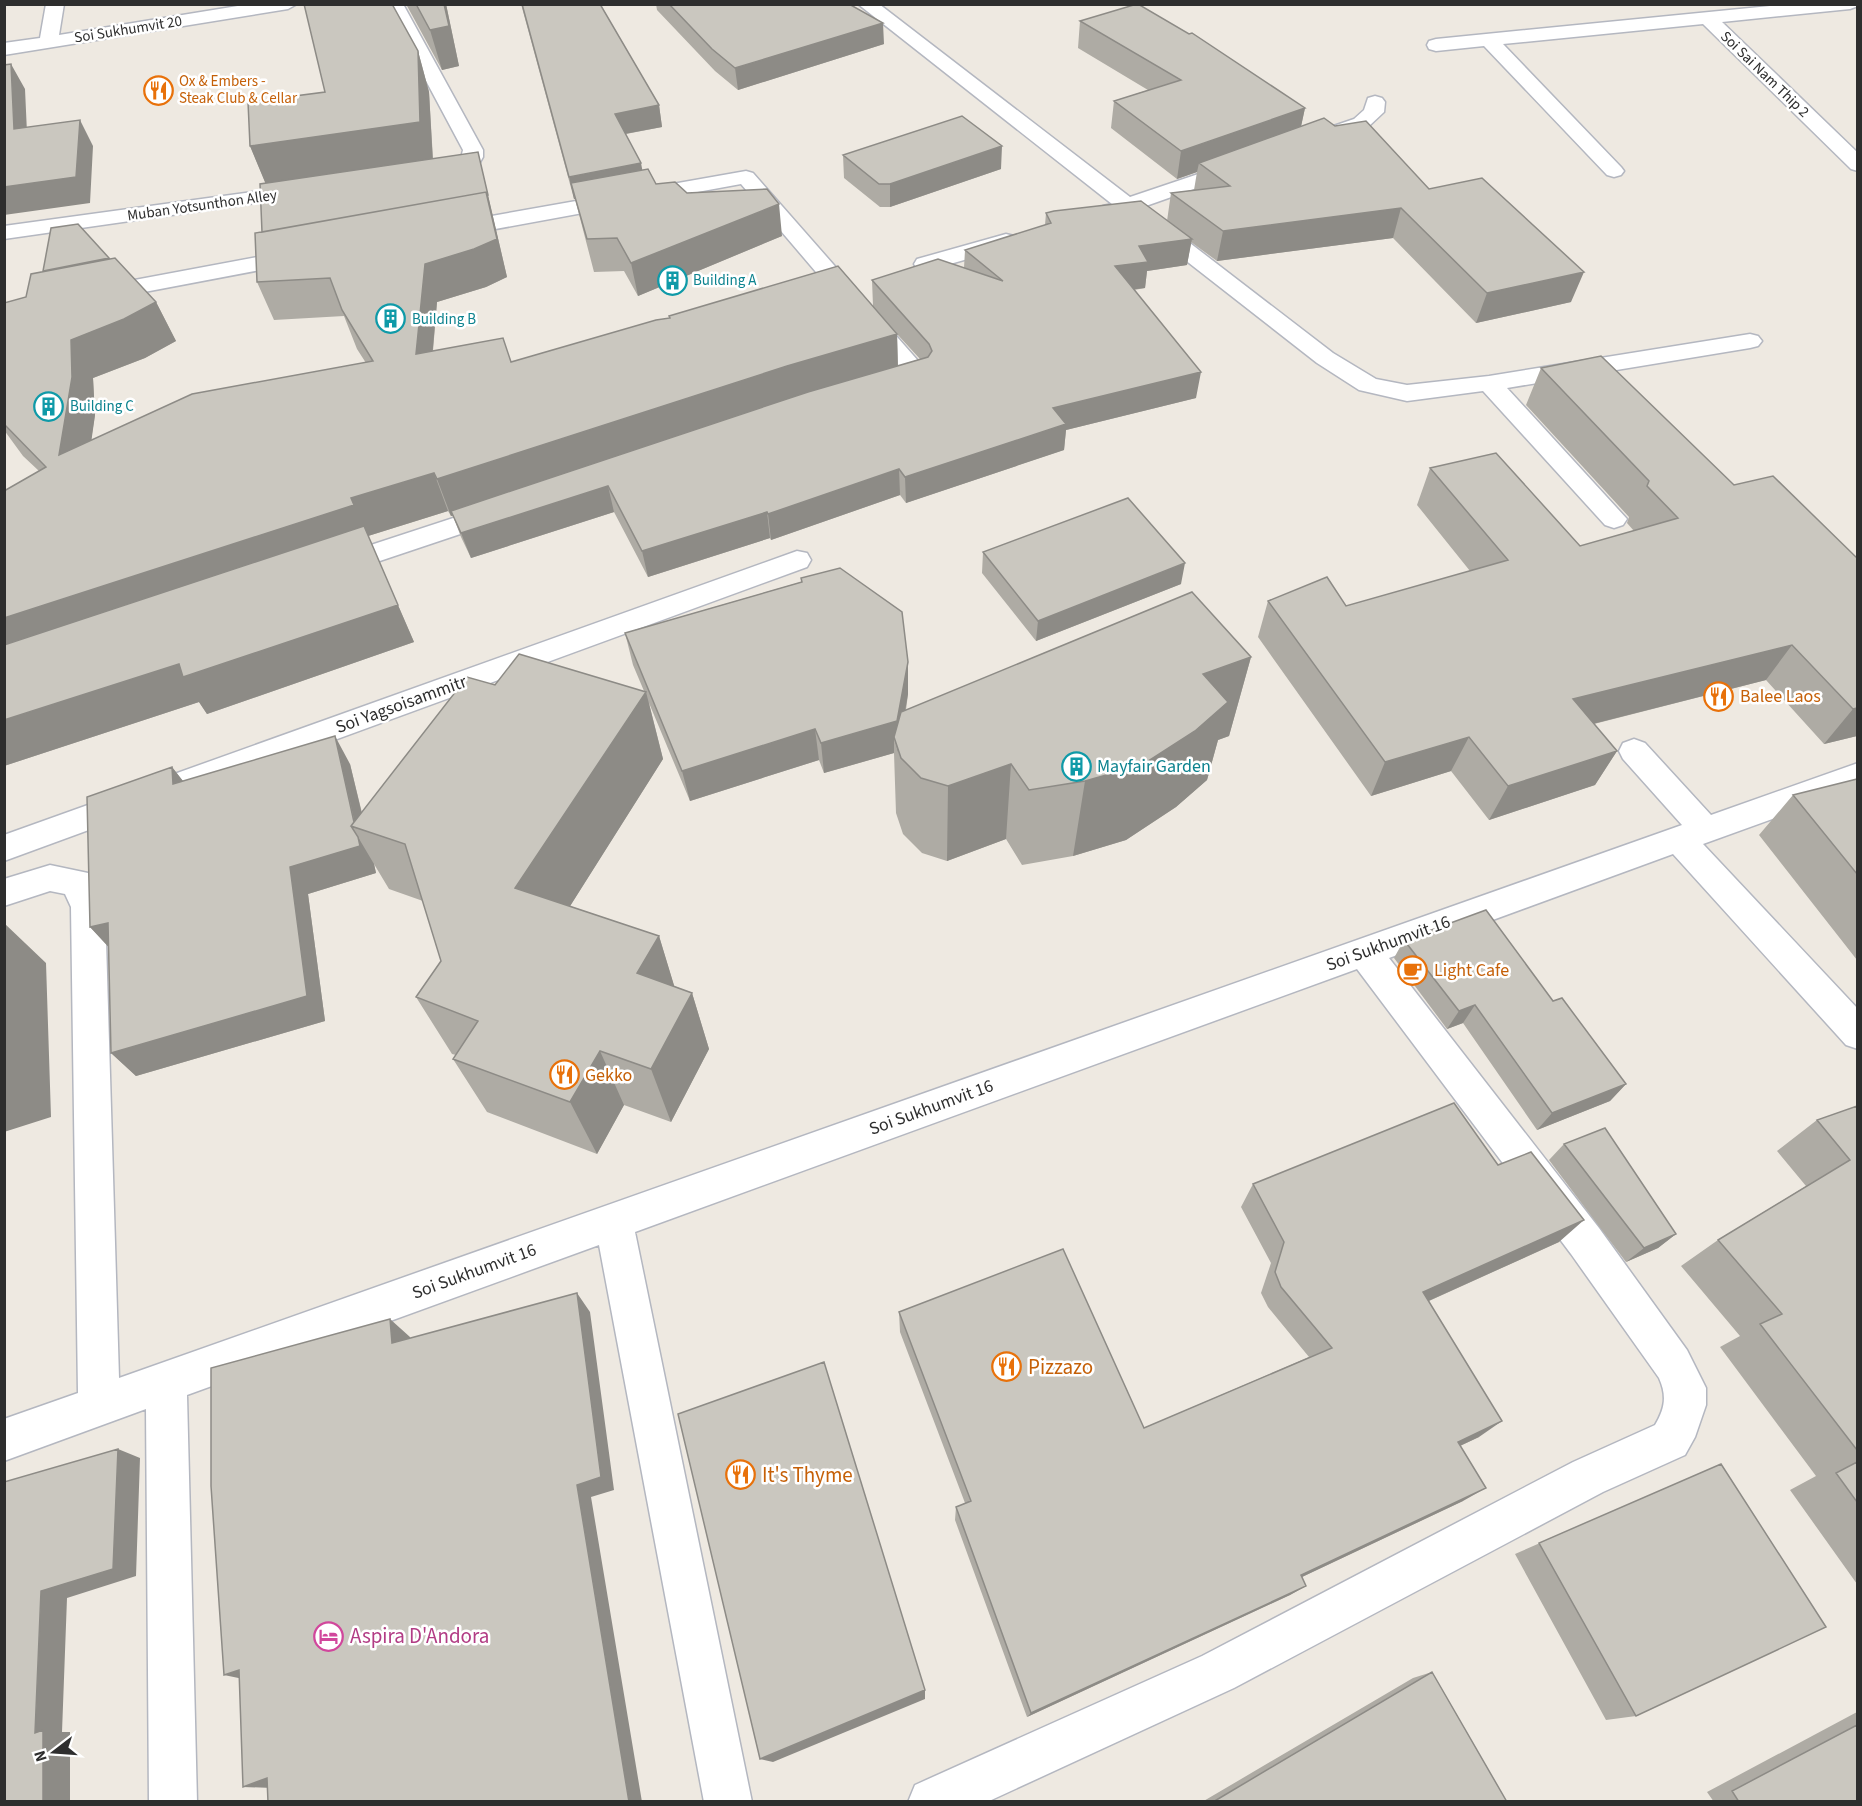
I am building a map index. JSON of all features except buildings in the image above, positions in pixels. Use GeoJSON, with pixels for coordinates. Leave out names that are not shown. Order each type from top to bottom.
{"type":"FeatureCollection","features":[{"type":"Feature","properties":{"kind":"street"},"geometry":{"type":"LineString","coordinates":[[49,42],[55,4]]}},
{"type":"Feature","properties":{"kind":"street","name":"Soi Sukhumvit 20"},"geometry":{"type":"LineString","coordinates":[[4,49],[288,4]]}},
{"type":"Feature","properties":{"kind":"street"},"geometry":{"type":"LineString","coordinates":[[394,4],[473,150],[473,157],[468,167],[420,174]]}},
{"type":"Feature","properties":{"kind":"street"},"geometry":{"type":"LineString","coordinates":[[867,4],[1325,358],[1368,385],[1407,393],[1489,383],[1750,341]]}},
{"type":"Feature","properties":{"kind":"street","name":"Soi Sai Nam Thip 2"},"geometry":{"type":"LineString","coordinates":[[1708,19],[1850,4]]}},
{"type":"Feature","properties":{"kind":"street"},"geometry":{"type":"LineString","coordinates":[[1436,45],[1708,19]]}},
{"type":"Feature","properties":{"kind":"street","name":"Soi Sai Nam Thip 2"},"geometry":{"type":"LineString","coordinates":[[1708,19],[1857,165]]}},
{"type":"Feature","properties":{"kind":"street"},"geometry":{"type":"LineString","coordinates":[[1489,40],[1614,171]]}},
{"type":"Feature","properties":{"kind":"street"},"geometry":{"type":"LineString","coordinates":[[1306,142],[1361,123],[1374,112],[1375,102]]}},
{"type":"Feature","properties":{"kind":"street"},"geometry":{"type":"LineString","coordinates":[[1095,215],[1129,206],[1262,158]]}},
{"type":"Feature","properties":{"kind":"street"},"geometry":{"type":"LineString","coordinates":[[428,234],[746,177],[918,376],[865,392]]}},
{"type":"Feature","properties":{"kind":"street","name":"Muban Yotsunthon Alley"},"geometry":{"type":"LineString","coordinates":[[4,233],[325,188]]}},
{"type":"Feature","properties":{"kind":"street"},"geometry":{"type":"LineString","coordinates":[[924,264],[1027,235]]}},
{"type":"Feature","properties":{"kind":"street"},"geometry":{"type":"LineString","coordinates":[[70,300],[322,252]]}},
{"type":"Feature","properties":{"kind":"street"},"geometry":{"type":"LineString","coordinates":[[1489,383],[1614,519]]}},
{"type":"Feature","properties":{"kind":"street"},"geometry":{"type":"LineString","coordinates":[[307,576],[520,505]]}},
{"type":"Feature","properties":{"kind":"street","name":"Soi Yagsoisammitr"},"geometry":{"type":"LineString","coordinates":[[4,848],[797,560]]}},
{"type":"Feature","properties":{"kind":"street"},"geometry":{"type":"LineString","coordinates":[[1634,751],[1692,834],[1857,1034]]}},
{"type":"Feature","properties":{"kind":"street","name":"Soi Sukhumvit 16"},"geometry":{"type":"LineString","coordinates":[[4,1440],[1857,775]]}},
{"type":"Feature","properties":{"kind":"street"},"geometry":{"type":"LineString","coordinates":[[4,893],[50,878],[68,880],[76,882],[88,907],[99,1406]]}},
{"type":"Feature","properties":{"kind":"street"},"geometry":{"type":"LineString","coordinates":[[932,1802],[1218,1672],[1588,1477],[1670,1440],[1680,1422],[1685,1405],[1685,1388],[1673,1364],[1578,1232],[1364,952]]}},
{"type":"Feature","properties":{"kind":"street"},"geometry":{"type":"LineString","coordinates":[[614,1221],[728,1802]]}},
{"type":"Feature","properties":{"kind":"street"},"geometry":{"type":"LineString","coordinates":[[166,1382],[172,1802]]}},
{"type":"Feature","properties":{"kind":"place","name":"Ox & Embers - Steak Club & Cellar"},"geometry":{"type":"Point","coordinates":[158,90]}},
{"type":"Feature","properties":{"kind":"place","name":"Building A"},"geometry":{"type":"Point","coordinates":[672,280]}},
{"type":"Feature","properties":{"kind":"place","name":"Building B"},"geometry":{"type":"Point","coordinates":[391,319]}},
{"type":"Feature","properties":{"kind":"place","name":"Building C"},"geometry":{"type":"Point","coordinates":[49,406]}},
{"type":"Feature","properties":{"kind":"place","name":"Balee Laos"},"geometry":{"type":"Point","coordinates":[1719,696]}},
{"type":"Feature","properties":{"kind":"place","name":"Mayfair Garden"},"geometry":{"type":"Point","coordinates":[1076,766]}},
{"type":"Feature","properties":{"kind":"place","name":"Light Cafe"},"geometry":{"type":"Point","coordinates":[1413,970]}},
{"type":"Feature","properties":{"kind":"place","name":"Gekko"},"geometry":{"type":"Point","coordinates":[564,1075]}},
{"type":"Feature","properties":{"kind":"place","name":"Pizzazo"},"geometry":{"type":"Point","coordinates":[1007,1367]}},
{"type":"Feature","properties":{"kind":"place","name":"It's Thyme"},"geometry":{"type":"Point","coordinates":[741,1475]}},
{"type":"Feature","properties":{"kind":"place","name":"Aspira D'Andora"},"geometry":{"type":"Point","coordinates":[329,1636]}}]}
